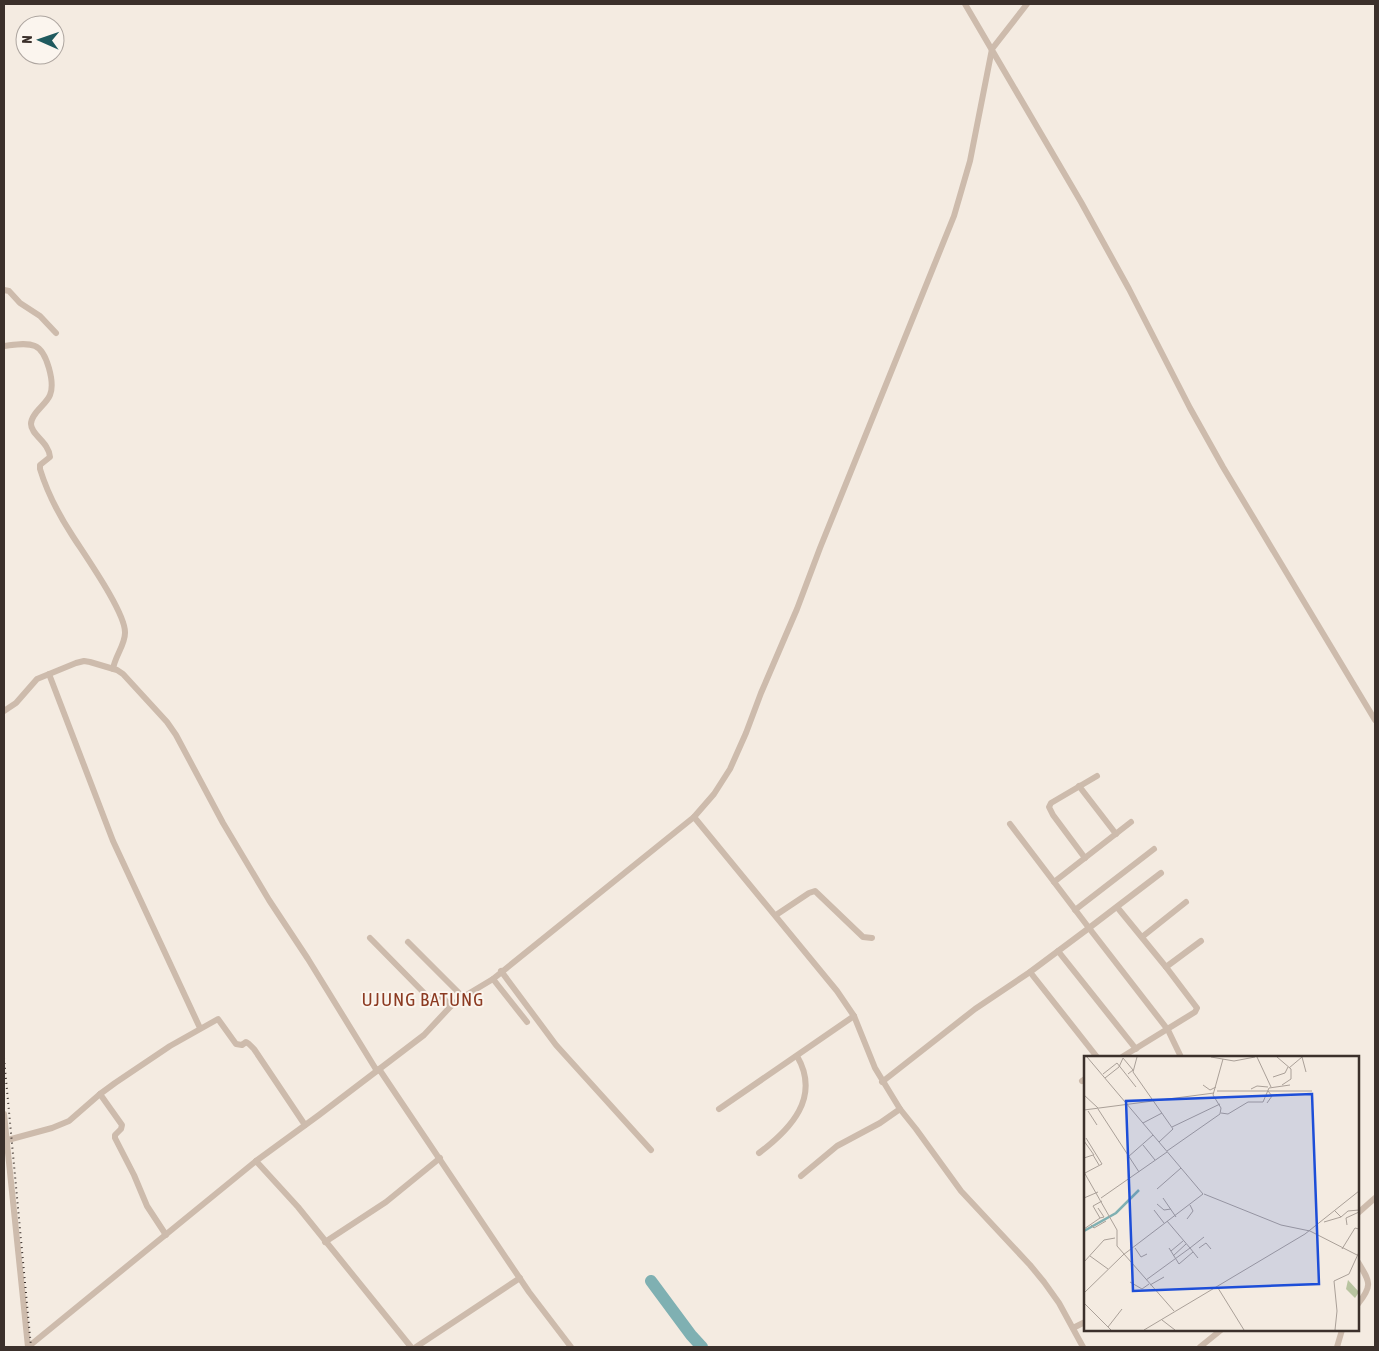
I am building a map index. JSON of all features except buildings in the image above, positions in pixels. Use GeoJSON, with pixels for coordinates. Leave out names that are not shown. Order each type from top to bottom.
{"type":"FeatureCollection","features":[{"type":"Feature","properties":{"kind":"street"},"geometry":{"type":"LineString","coordinates":[[965,4],[1082,202],[1223,467],[1375,720]]}},
{"type":"Feature","properties":{"kind":"street"},"geometry":{"type":"LineString","coordinates":[[28,1347],[256,1161],[424,1035],[451,1006],[493,979],[694,817],[714,794],[730,769],[797,609],[863,439],[954,216],[970,161],[992,49],[1027,4]]}},
{"type":"Feature","properties":{"kind":"street"},"geometry":{"type":"LineString","coordinates":[[4,290],[9,291],[20,303],[40,316],[56,333]]}},
{"type":"Feature","properties":{"kind":"street"},"geometry":{"type":"LineString","coordinates":[[4,346],[27,344],[35,346],[45,357],[50,374],[52,392],[50,398],[33,417],[31,422],[34,431],[44,441],[50,454],[40,465],[40,469],[56,508],[99,577],[121,617],[125,633],[114,662],[114,669]]}},
{"type":"Feature","properties":{"kind":"street"},"geometry":{"type":"LineString","coordinates":[[4,711],[16,703],[37,679],[84,661],[114,669],[123,674],[168,722],[223,823],[378,1070],[440,1158],[520,1278],[571,1347]]}},
{"type":"Feature","properties":{"kind":"street"},"geometry":{"type":"LineString","coordinates":[[49,674],[113,841],[200,1028]]}},
{"type":"Feature","properties":{"kind":"street"},"geometry":{"type":"LineString","coordinates":[[1085,858],[1049,809],[1051,803],[1097,776]]}},
{"type":"Feature","properties":{"kind":"street"},"geometry":{"type":"LineString","coordinates":[[1079,786],[1116,834]]}},
{"type":"Feature","properties":{"kind":"street"},"geometry":{"type":"LineString","coordinates":[[694,817],[837,991],[854,1016],[882,1082],[900,1109],[961,1191],[1030,1265],[1059,1303],[1083,1347]]}},
{"type":"Feature","properties":{"kind":"street"},"geometry":{"type":"LineString","coordinates":[[1054,882],[1131,822]]}},
{"type":"Feature","properties":{"kind":"street"},"geometry":{"type":"LineString","coordinates":[[1010,824],[1168,1030],[1181,1056]]}},
{"type":"Feature","properties":{"kind":"street"},"geometry":{"type":"LineString","coordinates":[[1075,910],[1154,849]]}},
{"type":"Feature","properties":{"kind":"street"},"geometry":{"type":"LineString","coordinates":[[882,1082],[975,1009],[1058,952],[1161,873]]}},
{"type":"Feature","properties":{"kind":"street"},"geometry":{"type":"LineString","coordinates":[[776,915],[815,891],[860,934],[867,938],[872,938]]}},
{"type":"Feature","properties":{"kind":"street"},"geometry":{"type":"LineString","coordinates":[[1142,937],[1186,902]]}},
{"type":"Feature","properties":{"kind":"street"},"geometry":{"type":"LineString","coordinates":[[1117,907],[1198,1008],[1168,1030],[1124,1056]]}},
{"type":"Feature","properties":{"kind":"street"},"geometry":{"type":"LineString","coordinates":[[370,938],[429,998],[441,996],[451,1006]]}},
{"type":"Feature","properties":{"kind":"street"},"geometry":{"type":"LineString","coordinates":[[1166,967],[1201,941]]}},
{"type":"Feature","properties":{"kind":"street"},"geometry":{"type":"LineString","coordinates":[[408,942],[463,997]]}},
{"type":"Feature","properties":{"kind":"street"},"geometry":{"type":"LineString","coordinates":[[1058,952],[1136,1049]]}},
{"type":"Feature","properties":{"kind":"street"},"geometry":{"type":"LineString","coordinates":[[501,972],[556,1045],[651,1150]]}},
{"type":"Feature","properties":{"kind":"street"},"geometry":{"type":"LineString","coordinates":[[1030,972],[1096,1056]]}},
{"type":"Feature","properties":{"kind":"street"},"geometry":{"type":"LineString","coordinates":[[493,979],[527,1022]]}},
{"type":"Feature","properties":{"kind":"street"},"geometry":{"type":"LineString","coordinates":[[719,1109],[854,1016]]}},
{"type":"Feature","properties":{"kind":"street"},"geometry":{"type":"LineString","coordinates":[[5,1140],[59,1126],[73,1118],[100,1094],[218,1018],[236,1044],[246,1042],[250,1044],[305,1125]]}},
{"type":"Feature","properties":{"kind":"street"},"geometry":{"type":"LineString","coordinates":[[759,1153],[783,1134],[797,1116],[802,1104],[806,1082],[797,1056]]}},
{"type":"Feature","properties":{"kind":"street"},"geometry":{"type":"LineString","coordinates":[[100,1094],[122,1125],[121,1130],[114,1135],[115,1138],[134,1175],[146,1206],[166,1235]]}},
{"type":"Feature","properties":{"kind":"street"},"geometry":{"type":"LineString","coordinates":[[801,1176],[837,1146],[880,1123],[900,1109]]}},
{"type":"Feature","properties":{"kind":"street"},"geometry":{"type":"LineString","coordinates":[[4,1114],[5,1140],[28,1347]]}},
{"type":"Feature","properties":{"kind":"street"},"geometry":{"type":"LineString","coordinates":[[325,1242],[386,1202],[440,1158]]}},
{"type":"Feature","properties":{"kind":"street"},"geometry":{"type":"LineString","coordinates":[[256,1161],[298,1207],[411,1347]]}},
{"type":"Feature","properties":{"kind":"street"},"geometry":{"type":"LineString","coordinates":[[1359,1212],[1375,1198]]}},
{"type":"Feature","properties":{"kind":"street"},"geometry":{"type":"LineString","coordinates":[[1359,1264],[1367,1276],[1369,1285],[1366,1294],[1359,1303]]}},
{"type":"Feature","properties":{"kind":"street"},"geometry":{"type":"LineString","coordinates":[[416,1347],[520,1278]]}},
{"type":"Feature","properties":{"kind":"street"},"geometry":{"type":"LineString","coordinates":[[1073,1328],[1084,1322]]}},
{"type":"Feature","properties":{"kind":"street"},"geometry":{"type":"LineString","coordinates":[[1200,1347],[1220,1331]]}},
{"type":"Feature","properties":{"kind":"street"},"geometry":{"type":"LineString","coordinates":[[1337,1347],[1341,1331]]}},
{"type":"Feature","properties":{"kind":"waterway"},"geometry":{"type":"LineString","coordinates":[[651,1281],[702,1347]]}},
{"type":"Feature","properties":{"kind":"railway"},"geometry":{"type":"LineString","coordinates":[[4,1058],[31,1347]]}},
{"type":"Feature","properties":{"kind":"district","name":"UJUNG BATUNG"},"geometry":{"type":"Point","coordinates":[423,999]}}]}
